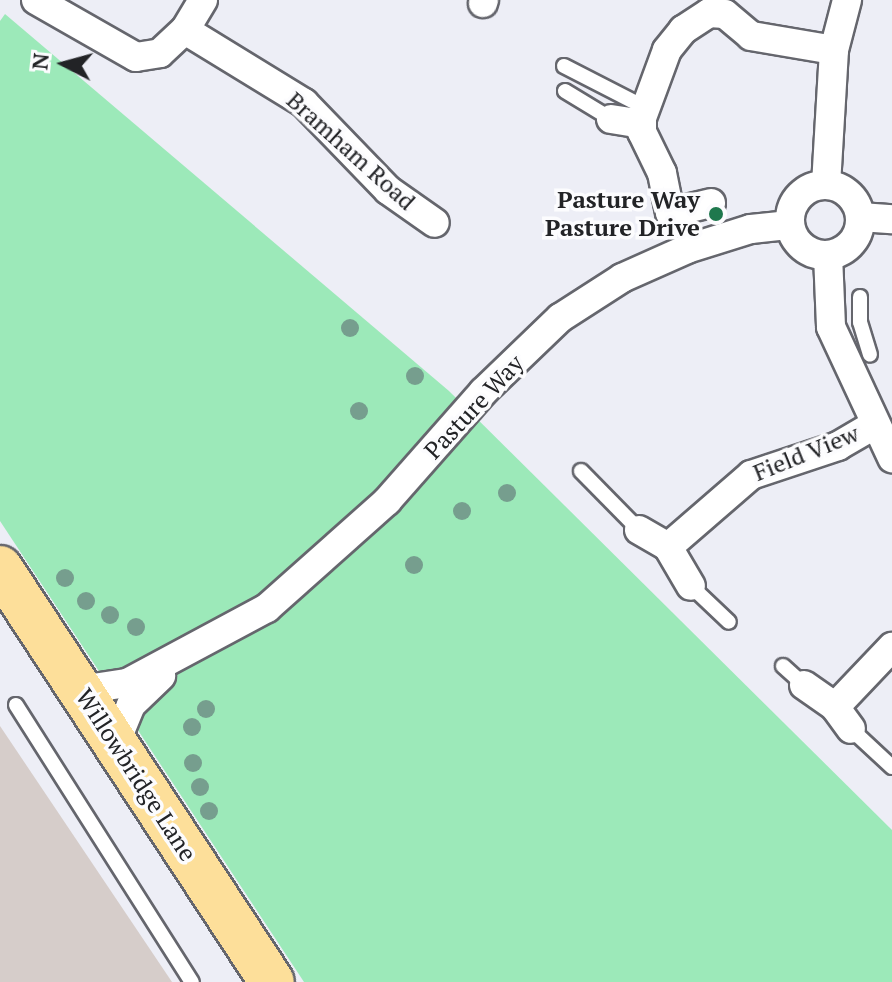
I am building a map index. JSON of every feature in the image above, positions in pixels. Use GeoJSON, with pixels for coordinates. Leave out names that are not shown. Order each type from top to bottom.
{"type":"FeatureCollection","features":[{"type":"Feature","properties":{"kind":"main road","name":"Willowbridge Lane"},"geometry":{"type":"LineString","coordinates":[[0,568],[272,982]]}},
{"type":"Feature","properties":{"kind":"street"},"geometry":{"type":"LineString","coordinates":[[36,0],[136,57],[160,53],[185,30],[203,0]]}},
{"type":"Feature","properties":{"kind":"street"},"geometry":{"type":"LineString","coordinates":[[826,185],[834,50],[847,0]]}},
{"type":"Feature","properties":{"kind":"street"},"geometry":{"type":"LineString","coordinates":[[711,203],[670,213],[662,173],[644,116],[667,50],[701,10],[725,14],[751,36],[834,50]]}},
{"type":"Feature","properties":{"kind":"street","name":"Bramham Road"},"geometry":{"type":"LineString","coordinates":[[185,30],[304,103],[388,190],[439,224]]}},
{"type":"Feature","properties":{"kind":"street"},"geometry":{"type":"LineString","coordinates":[[611,119],[644,116]]}},
{"type":"Feature","properties":{"kind":"street"},"geometry":{"type":"LineString","coordinates":[[826,185],[849,194],[860,217],[854,241],[828,255],[802,247],[790,225],[801,195],[826,185]]}},
{"type":"Feature","properties":{"kind":"street"},"geometry":{"type":"LineString","coordinates":[[860,217],[892,219]]}},
{"type":"Feature","properties":{"kind":"street","name":"Pasture Way"},"geometry":{"type":"LineString","coordinates":[[80,690],[127,683],[267,608],[387,501],[483,392],[560,318],[622,278],[687,249],[751,229],[790,225]]}},
{"type":"Feature","properties":{"kind":"street"},"geometry":{"type":"LineString","coordinates":[[828,255],[831,327],[892,458]]}},
{"type":"Feature","properties":{"kind":"street","name":"Field View"},"geometry":{"type":"LineString","coordinates":[[668,547],[751,475],[838,446],[874,425]]}},
{"type":"Feature","properties":{"kind":"street"},"geometry":{"type":"LineString","coordinates":[[639,530],[668,547],[691,586]]}},
{"type":"Feature","properties":{"kind":"street"},"geometry":{"type":"LineString","coordinates":[[804,685],[843,718],[892,647]]}},
{"type":"Feature","properties":{"kind":"street","name":"Pasture Way"},"geometry":{"type":"LineString","coordinates":[[115,744],[131,705],[192,650]]}},
{"type":"Feature","properties":{"kind":"lane"},"geometry":{"type":"LineString","coordinates":[[564,66],[644,116]]}},
{"type":"Feature","properties":{"kind":"lane"},"geometry":{"type":"LineString","coordinates":[[565,91],[611,119]]}},
{"type":"Feature","properties":{"kind":"lane"},"geometry":{"type":"LineString","coordinates":[[860,297],[860,322],[870,354]]}},
{"type":"Feature","properties":{"kind":"lane"},"geometry":{"type":"LineString","coordinates":[[831,327],[860,322]]}},
{"type":"Feature","properties":{"kind":"lane"},"geometry":{"type":"LineString","coordinates":[[581,471],[639,530]]}},
{"type":"Feature","properties":{"kind":"lane"},"geometry":{"type":"LineString","coordinates":[[691,586],[729,622]]}},
{"type":"Feature","properties":{"kind":"lane"},"geometry":{"type":"LineString","coordinates":[[783,666],[804,685]]}},
{"type":"Feature","properties":{"kind":"lane"},"geometry":{"type":"LineString","coordinates":[[16,705],[192,982]]}},
{"type":"Feature","properties":{"kind":"lane"},"geometry":{"type":"LineString","coordinates":[[843,718],[892,767]]}},
{"type":"Feature","properties":{"kind":"green space"},"geometry":{"type":"Polygon","coordinates":[[[5,14],[449,391],[892,830],[892,982],[304,982],[0,521],[0,21],[5,14]]]}},
{"type":"Feature","properties":{"kind":"building"},"geometry":{"type":"Polygon","coordinates":[[[0,726],[172,982],[0,982],[0,726]]]}},
{"type":"Feature","properties":{"kind":"place","name":"Pasture Way Pasture Drive"},"geometry":{"type":"Point","coordinates":[716,214]}}]}
